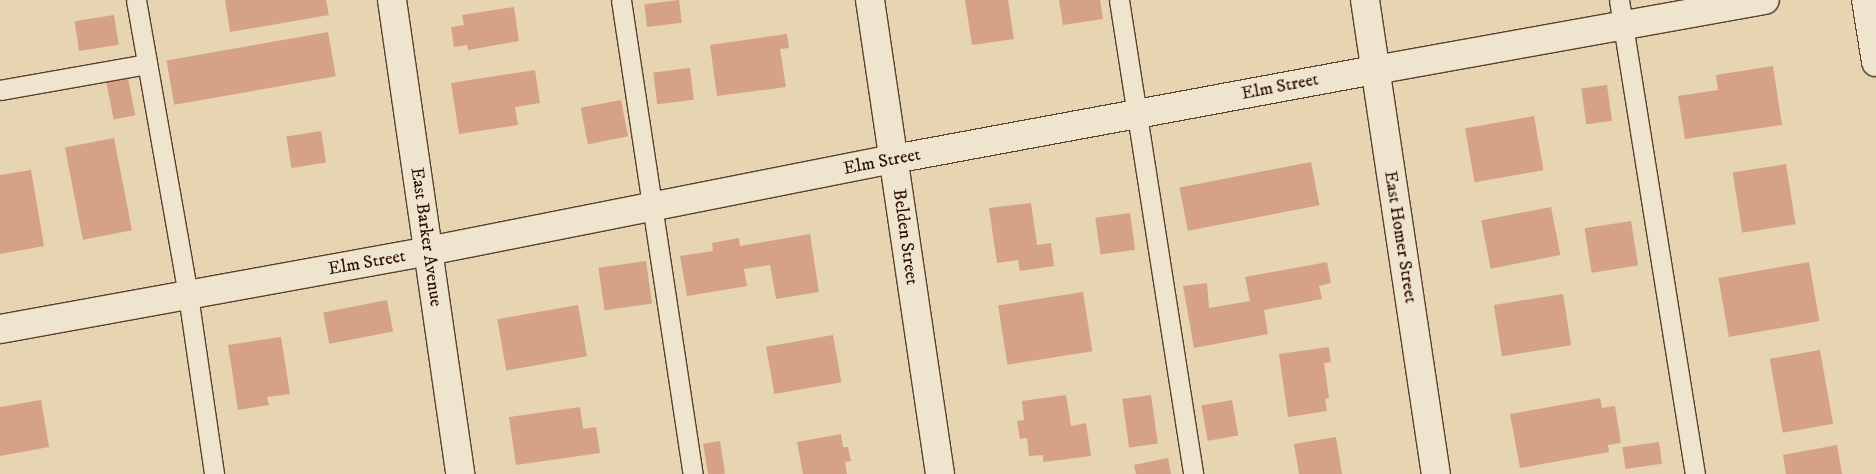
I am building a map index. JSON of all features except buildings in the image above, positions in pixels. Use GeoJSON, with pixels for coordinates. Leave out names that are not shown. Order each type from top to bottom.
{"type":"FeatureCollection","features":[{"type":"Feature","properties":{"kind":"street","name":"East Barker Avenue"},"geometry":{"type":"LineString","coordinates":[[392,0],[460,474]]}},
{"type":"Feature","properties":{"kind":"street","name":"Belden Street"},"geometry":{"type":"LineString","coordinates":[[870,0],[940,474]]}},
{"type":"Feature","properties":{"kind":"street","name":"East Homer Street"},"geometry":{"type":"LineString","coordinates":[[1365,0],[1436,474]]}},
{"type":"Feature","properties":{"kind":"street","name":"Elm Street"},"geometry":{"type":"LineString","coordinates":[[0,330],[428,252],[894,159],[1375,70],[1621,13],[1765,0]]}},
{"type":"Feature","properties":{"kind":"street"},"geometry":{"type":"LineString","coordinates":[[1866,0],[1876,62]]}},
{"type":"Feature","properties":{"kind":"lane"},"geometry":{"type":"LineString","coordinates":[[136,0],[188,295],[214,474]]}},
{"type":"Feature","properties":{"kind":"lane"},"geometry":{"type":"LineString","coordinates":[[621,0],[693,474]]}},
{"type":"Feature","properties":{"kind":"lane"},"geometry":{"type":"LineString","coordinates":[[1119,0],[1193,474]]}},
{"type":"Feature","properties":{"kind":"lane"},"geometry":{"type":"LineString","coordinates":[[1621,13],[1695,474]]}},
{"type":"Feature","properties":{"kind":"lane"},"geometry":{"type":"LineString","coordinates":[[0,90],[147,64]]}}]}
